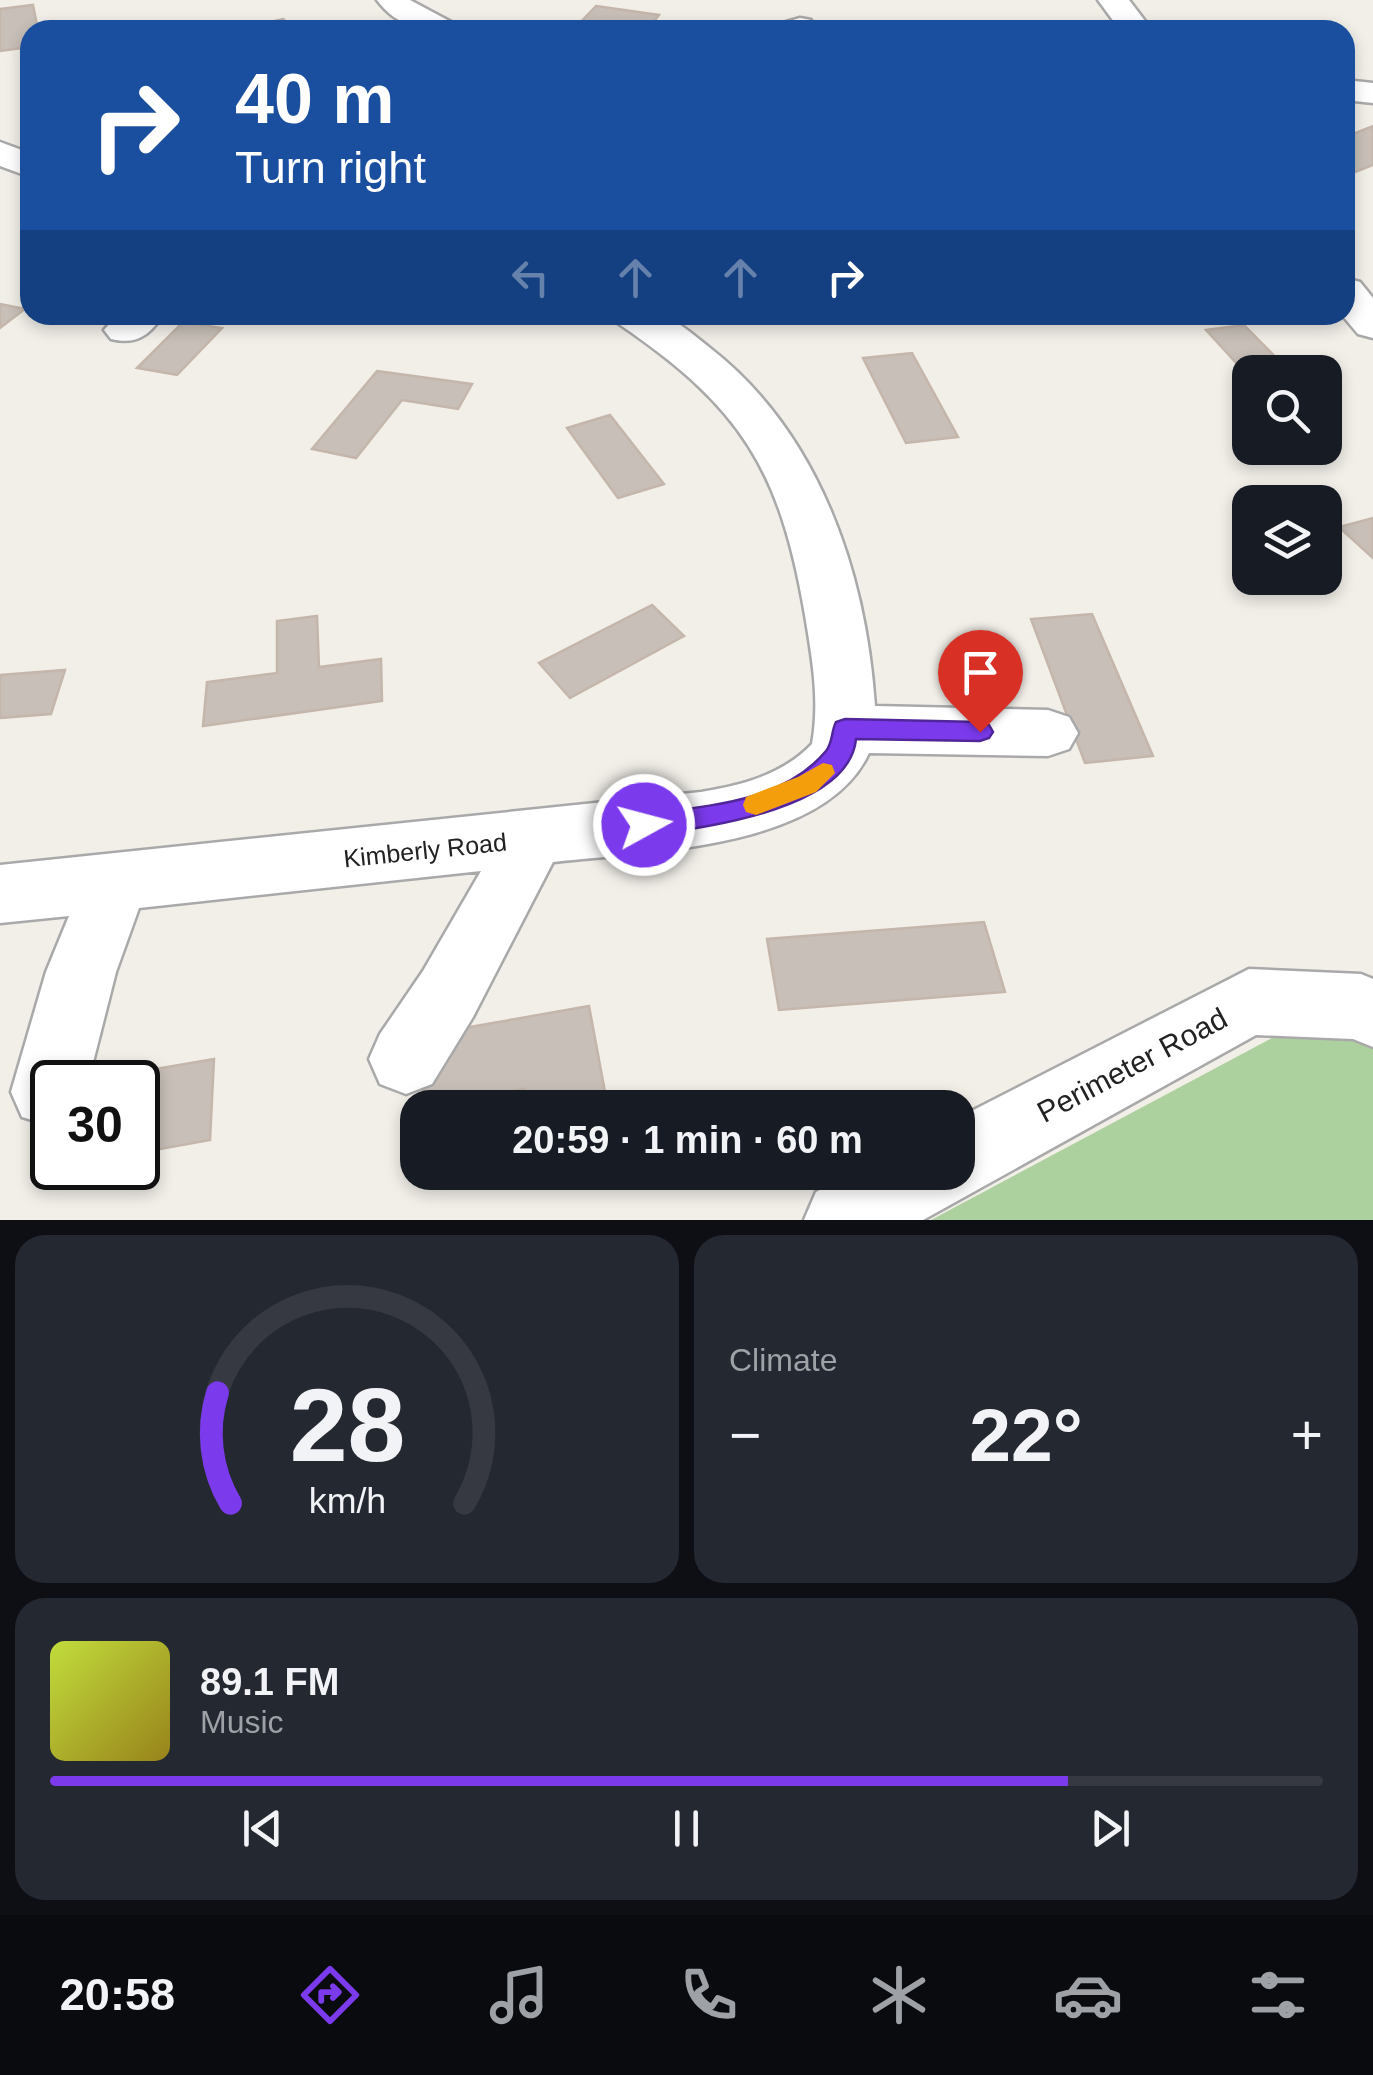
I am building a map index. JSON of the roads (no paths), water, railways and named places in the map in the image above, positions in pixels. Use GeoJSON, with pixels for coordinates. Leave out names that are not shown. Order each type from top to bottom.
{"type":"FeatureCollection","features":[{"type":"Feature","properties":{"kind":"street"},"geometry":{"type":"LineString","coordinates":[[392,0],[422,20]]}},
{"type":"Feature","properties":{"kind":"street"},"geometry":{"type":"LineString","coordinates":[[1113,0],[1128,20]]}},
{"type":"Feature","properties":{"kind":"street"},"geometry":{"type":"LineString","coordinates":[[1355,304],[1373,326]]}},
{"type":"Feature","properties":{"kind":"street"},"geometry":{"type":"LineString","coordinates":[[650,325],[698,356],[728,384],[754,413],[798,489],[827,584],[842,671],[840,744],[1048,733]]}},
{"type":"Feature","properties":{"kind":"street","name":"Kimberly Road"},"geometry":{"type":"LineString","coordinates":[[0,894],[533,839],[718,815],[767,802],[807,785],[840,744]]}},
{"type":"Feature","properties":{"kind":"street"},"geometry":{"type":"LineString","coordinates":[[406,1059],[448,994],[533,839]]}},
{"type":"Feature","properties":{"kind":"street"},"geometry":{"type":"LineString","coordinates":[[57,1060],[81,972],[116,882]]}},
{"type":"Feature","properties":{"kind":"street","name":"Perimeter Road"},"geometry":{"type":"LineString","coordinates":[[975,1150],[1249,1002],[1361,1007],[1373,1014]]}},
{"type":"Feature","properties":{"kind":"street"},"geometry":{"type":"LineString","coordinates":[[844,1220],[899,1190]]}}]}
